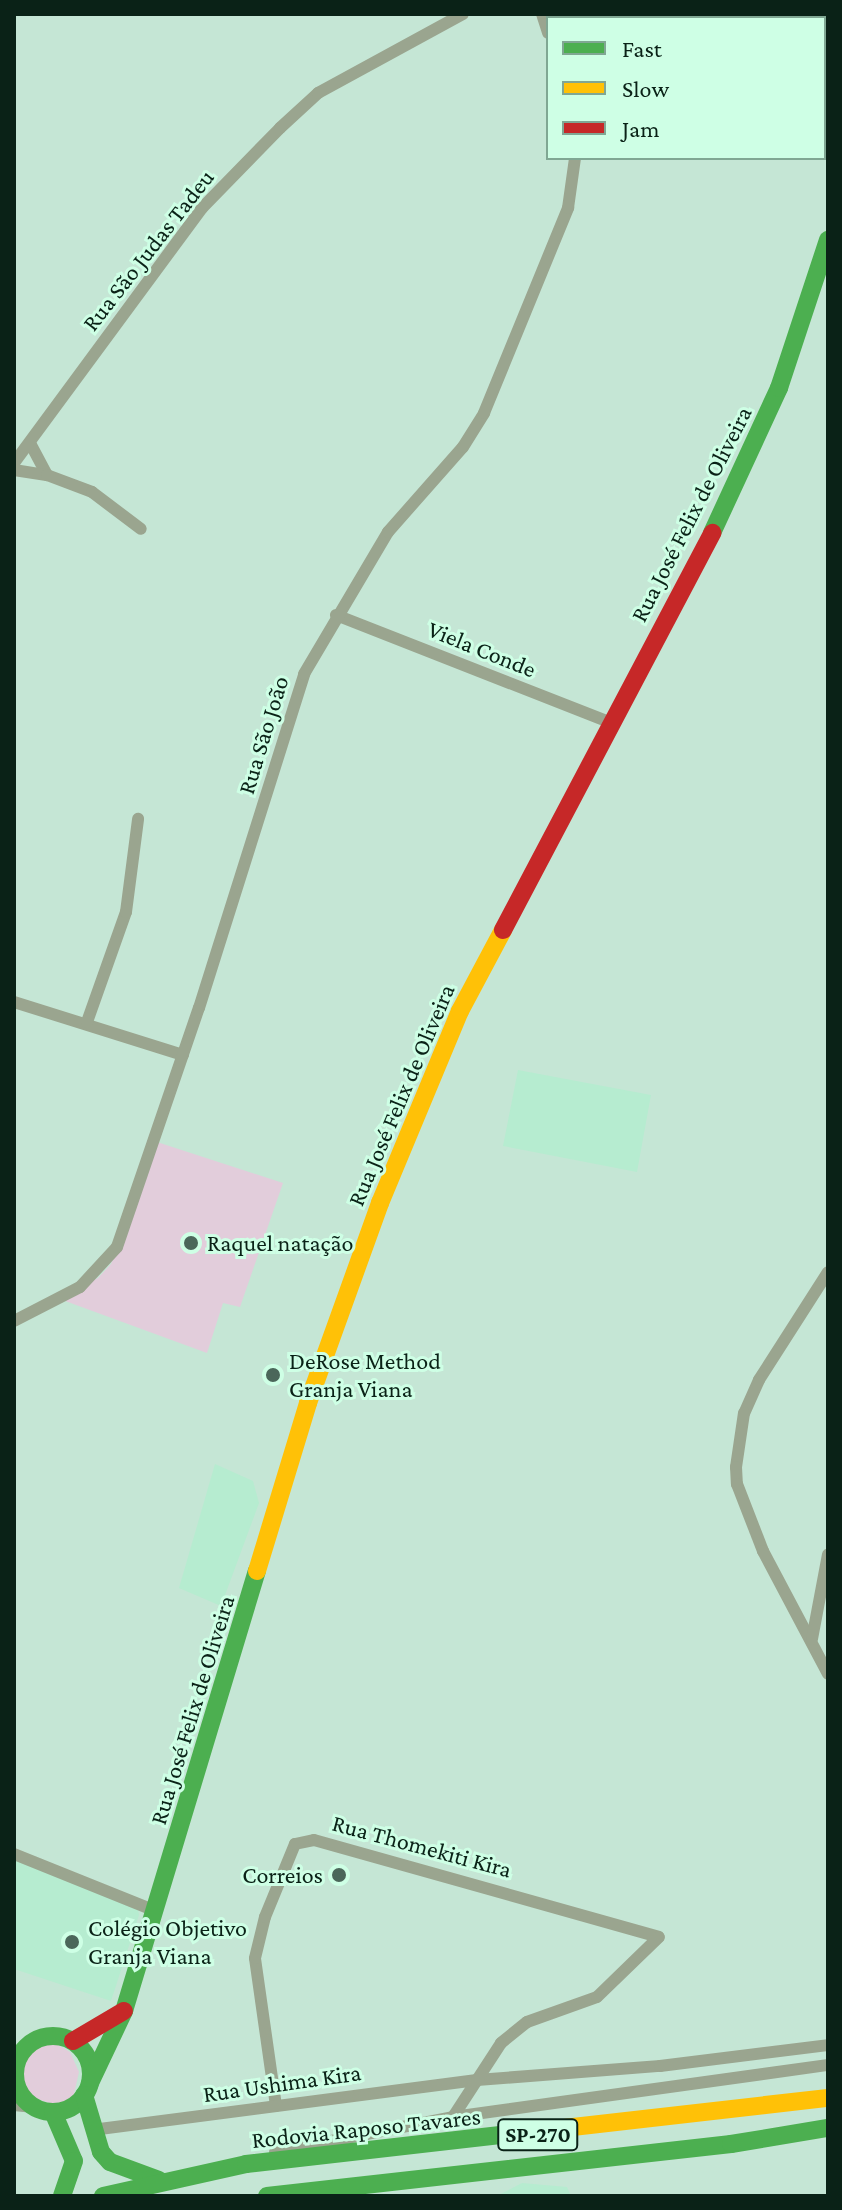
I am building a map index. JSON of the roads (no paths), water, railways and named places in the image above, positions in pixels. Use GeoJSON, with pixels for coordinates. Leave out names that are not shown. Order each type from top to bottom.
{"type":"FeatureCollection","features":[{"type":"Feature","properties":{"kind":"main road","name":"Rua José Felix de Oliveira"},"geometry":{"type":"LineString","coordinates":[[87,2089],[124,2011],[308,1403],[380,1203],[460,1011],[762,432],[828,240]]}},
{"type":"Feature","properties":{"kind":"main road"},"geometry":{"type":"LineString","coordinates":[[73,2041],[124,2011]]}},
{"type":"Feature","properties":{"kind":"main road"},"geometry":{"type":"LineString","coordinates":[[87,2089],[69,2109],[53,2112],[34,2107],[18,2090],[14,2067],[37,2039],[61,2036],[73,2041],[88,2059],[87,2089],[92,2130],[110,2162],[161,2181]]}},
{"type":"Feature","properties":{"kind":"main road","name":"Rodovia Raposo Tavares"},"geometry":{"type":"LineString","coordinates":[[103,2196],[246,2164],[828,2098]]}},
{"type":"Feature","properties":{"kind":"main road"},"geometry":{"type":"LineString","coordinates":[[53,2112],[74,2161],[62,2196]]}},
{"type":"Feature","properties":{"kind":"main road","name":"SP-270"},"geometry":{"type":"LineString","coordinates":[[267,2196],[731,2144],[828,2128]]}},
{"type":"Feature","properties":{"kind":"street","name":"Rua São Judas Tadeu"},"geometry":{"type":"LineString","coordinates":[[14,463],[202,208],[280,128],[318,93],[463,14]]}},
{"type":"Feature","properties":{"kind":"street","name":"Rua São João"},"geometry":{"type":"LineString","coordinates":[[14,1321],[80,1287],[109,1261],[127,1222],[183,1055],[304,674],[336,615],[388,532],[463,447],[484,413],[568,208],[575,160]]}},
{"type":"Feature","properties":{"kind":"street"},"geometry":{"type":"LineString","coordinates":[[30,443],[47,475]]}},
{"type":"Feature","properties":{"kind":"street"},"geometry":{"type":"LineString","coordinates":[[14,470],[47,475],[92,492],[141,529]]}},
{"type":"Feature","properties":{"kind":"street","name":"Viela Conde"},"geometry":{"type":"LineString","coordinates":[[336,615],[611,723]]}},
{"type":"Feature","properties":{"kind":"street"},"geometry":{"type":"LineString","coordinates":[[87,1022],[126,912],[138,819]]}},
{"type":"Feature","properties":{"kind":"street"},"geometry":{"type":"LineString","coordinates":[[14,1002],[87,1022],[183,1055]]}},
{"type":"Feature","properties":{"kind":"street"},"geometry":{"type":"LineString","coordinates":[[828,1272],[759,1380],[744,1413],[736,1467],[737,1484],[763,1551],[828,1674]]}},
{"type":"Feature","properties":{"kind":"street"},"geometry":{"type":"LineString","coordinates":[[812,1639],[828,1554]]}},
{"type":"Feature","properties":{"kind":"street","name":"Rua Thomekiti Kira"},"geometry":{"type":"LineString","coordinates":[[276,2106],[255,1958],[261,1928],[295,1844],[314,1840],[659,1937],[597,1997],[527,2022],[512,2033],[477,2080]]}},
{"type":"Feature","properties":{"kind":"street"},"geometry":{"type":"LineString","coordinates":[[14,1854],[156,1911]]}},
{"type":"Feature","properties":{"kind":"street","name":"Rua Ushima Kira"},"geometry":{"type":"LineString","coordinates":[[92,2130],[477,2080],[660,2066],[828,2045]]}},
{"type":"Feature","properties":{"kind":"street"},"geometry":{"type":"LineString","coordinates":[[246,2164],[291,2146],[407,2130],[453,2117],[828,2065]]}},
{"type":"Feature","properties":{"kind":"street"},"geometry":{"type":"LineString","coordinates":[[453,2117],[477,2080]]}},
{"type":"Feature","properties":{"kind":"street"},"geometry":{"type":"LineString","coordinates":[[14,2105],[34,2107]]}},
{"type":"Feature","properties":{"kind":"place","name":"Raquel natação"},"geometry":{"type":"Point","coordinates":[191,1243]}},
{"type":"Feature","properties":{"kind":"place","name":"DeRose Method Granja Viana"},"geometry":{"type":"Point","coordinates":[273,1375]}},
{"type":"Feature","properties":{"kind":"place","name":"Correios"},"geometry":{"type":"Point","coordinates":[339,1875]}},
{"type":"Feature","properties":{"kind":"place","name":"Colégio Objetivo Granja Viana"},"geometry":{"type":"Point","coordinates":[72,1942]}}]}
